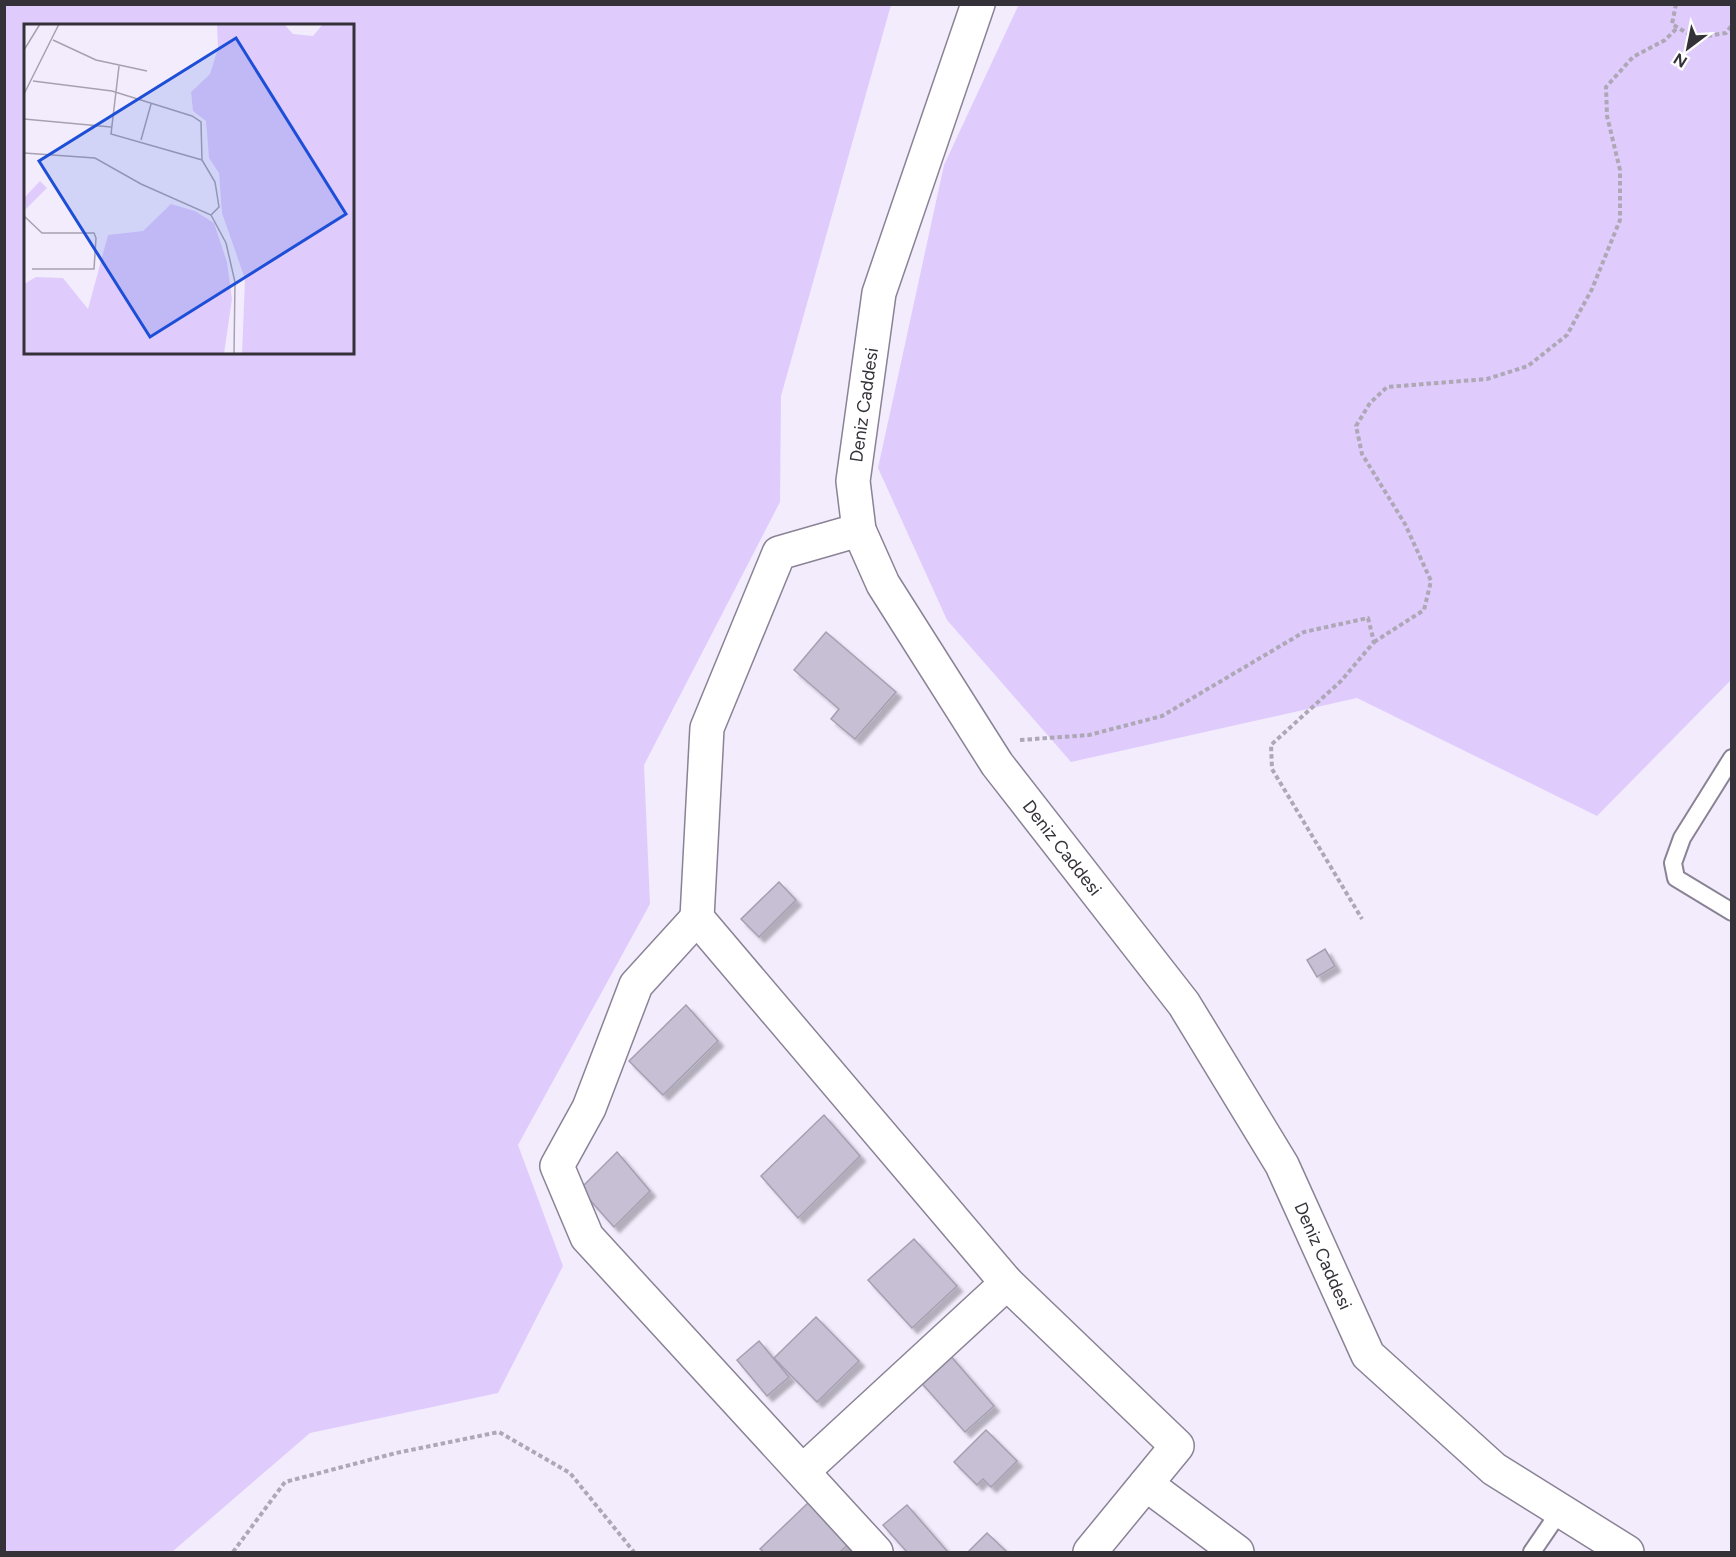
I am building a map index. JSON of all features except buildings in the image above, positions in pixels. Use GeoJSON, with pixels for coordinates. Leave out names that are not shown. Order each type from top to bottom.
{"type":"FeatureCollection","features":[{"type":"Feature","properties":{"kind":"street","name":"Deniz Caddesi"},"geometry":{"type":"LineString","coordinates":[[978,4],[879,293],[853,481],[860,530],[883,584],[997,764],[1184,1004],[1282,1165],[1368,1355],[1494,1469],[1628,1552]]}},
{"type":"Feature","properties":{"kind":"street"},"geometry":{"type":"LineString","coordinates":[[860,530],[779,553],[707,728],[696,918],[636,985],[589,1108],[557,1166],[587,1237],[876,1552]]}},
{"type":"Feature","properties":{"kind":"street"},"geometry":{"type":"LineString","coordinates":[[696,918],[1006,1283],[1177,1446],[1090,1552]]}},
{"type":"Feature","properties":{"kind":"street"},"geometry":{"type":"LineString","coordinates":[[803,1471],[1006,1283]]}},
{"type":"Feature","properties":{"kind":"street"},"geometry":{"type":"LineString","coordinates":[[1146,1484],[1237,1552]]}},
{"type":"Feature","properties":{"kind":"lane"},"geometry":{"type":"LineString","coordinates":[[1731,758],[1682,838],[1673,863],[1677,878],[1731,912]]}},
{"type":"Feature","properties":{"kind":"lane"},"geometry":{"type":"LineString","coordinates":[[1532,1552],[1560,1510]]}},
{"type":"Feature","properties":{"kind":"path"},"geometry":{"type":"LineString","coordinates":[[1676,4],[1672,24],[1695,38],[1726,33],[1731,25]]}},
{"type":"Feature","properties":{"kind":"path"},"geometry":{"type":"LineString","coordinates":[[1362,919],[1272,769],[1271,746],[1341,681],[1374,642],[1424,610],[1431,581],[1405,524],[1362,454],[1356,426],[1370,403],[1387,387],[1487,379],[1528,366],[1567,335],[1592,289],[1620,220],[1620,170],[1607,116],[1606,87],[1633,57],[1665,40],[1678,27]]}},
{"type":"Feature","properties":{"kind":"path"},"geometry":{"type":"LineString","coordinates":[[984,742],[1089,735],[1162,716],[1304,632],[1368,618],[1374,642]]}},
{"type":"Feature","properties":{"kind":"path"},"geometry":{"type":"LineString","coordinates":[[233,1552],[285,1482],[396,1453],[499,1432],[570,1473],[634,1552]]}},
{"type":"Feature","properties":{"kind":"shaded area"},"geometry":{"type":"Polygon","coordinates":[[[5,4],[891,5],[781,396],[780,502],[644,765],[650,904],[518,1145],[563,1266],[498,1393],[310,1433],[172,1552],[5,1552],[5,4]]]}},
{"type":"Feature","properties":{"kind":"shaded area"},"geometry":{"type":"Polygon","coordinates":[[[1019,4],[1731,5],[1731,680],[1597,816],[1357,698],[1071,762],[947,620],[878,468],[944,165],[1019,4]]]}}]}
